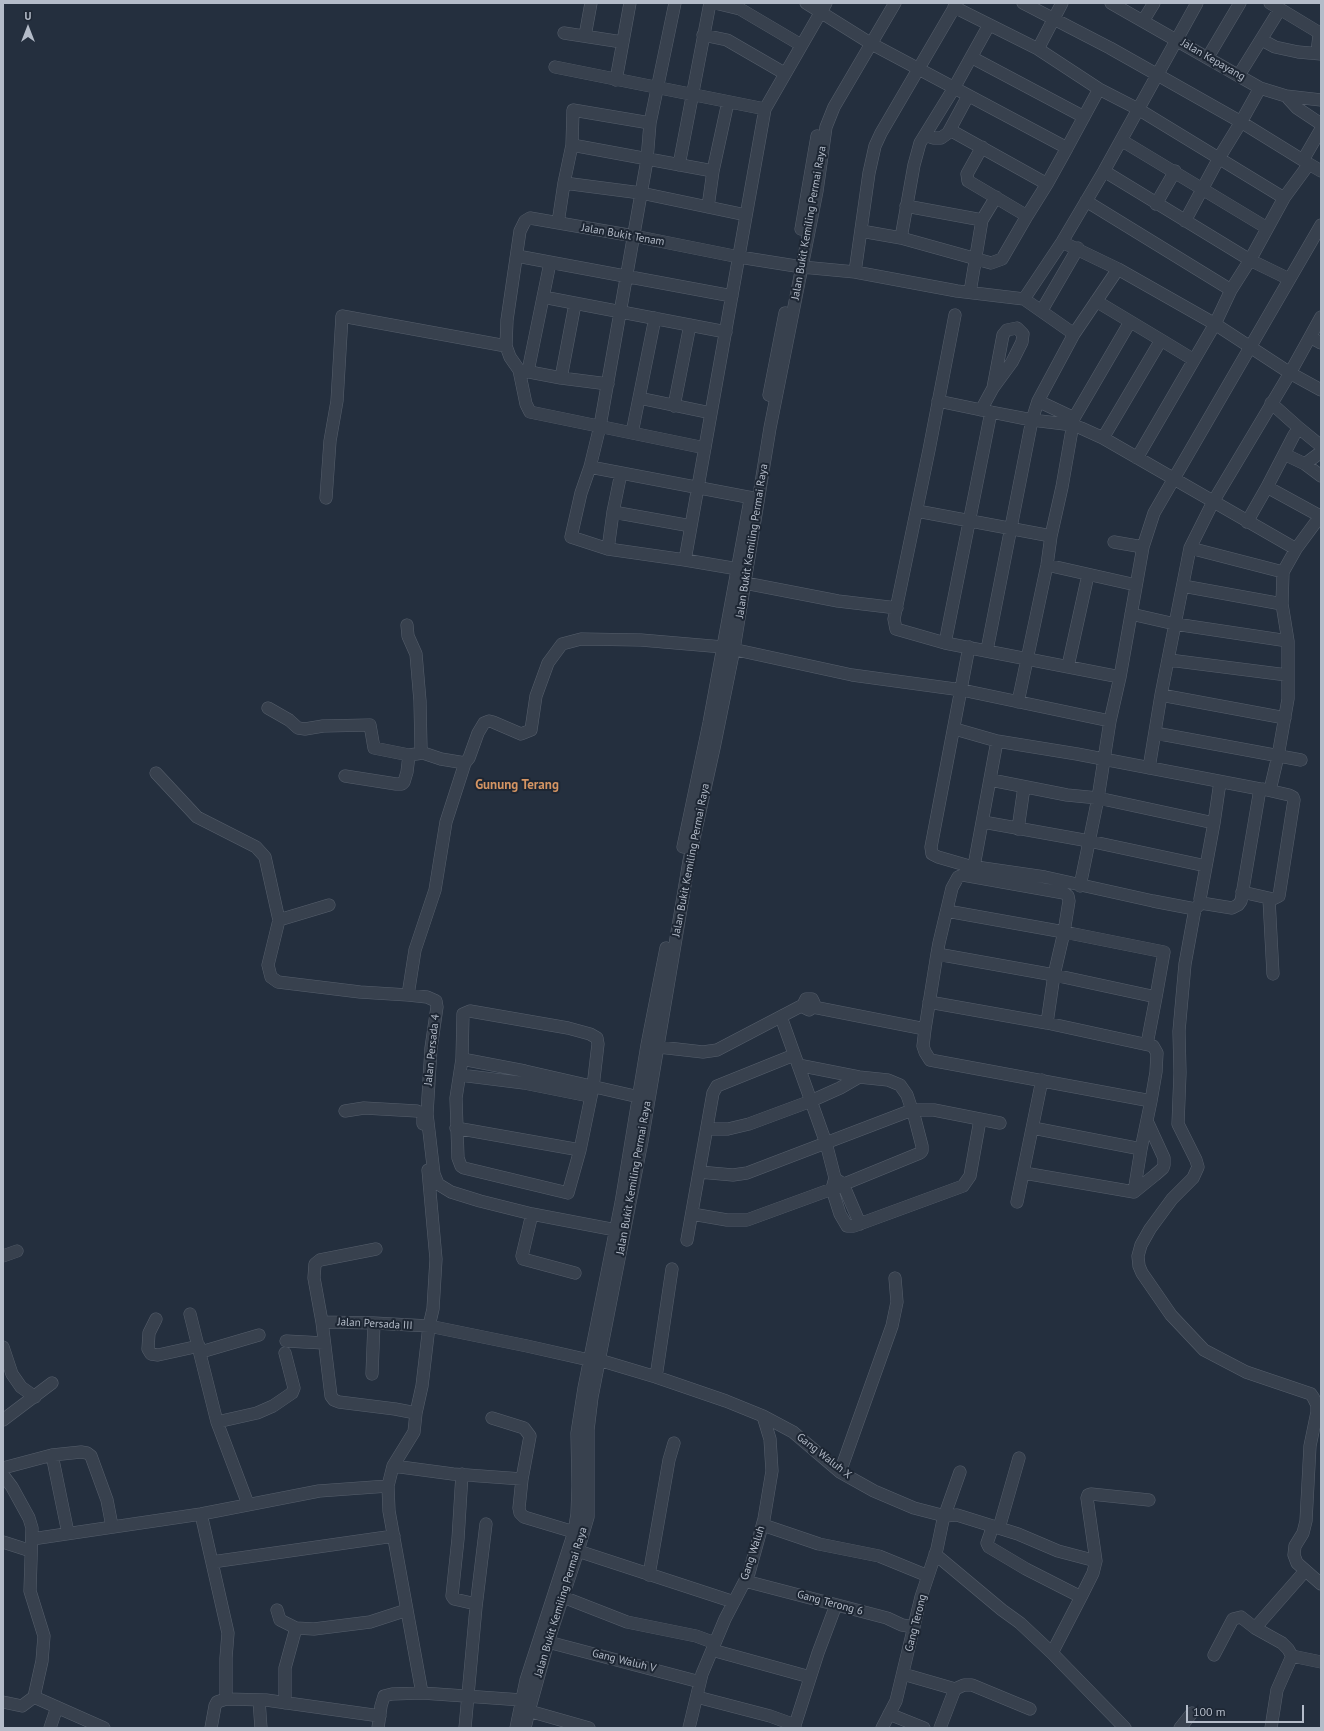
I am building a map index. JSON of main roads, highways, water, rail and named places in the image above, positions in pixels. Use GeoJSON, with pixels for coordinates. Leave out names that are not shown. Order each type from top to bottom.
{"type":"FeatureCollection","features":[{"type":"Feature","properties":{"kind":"district","name":"Gunung Terang"},"geometry":{"type":"Point","coordinates":[517,785]}}]}
